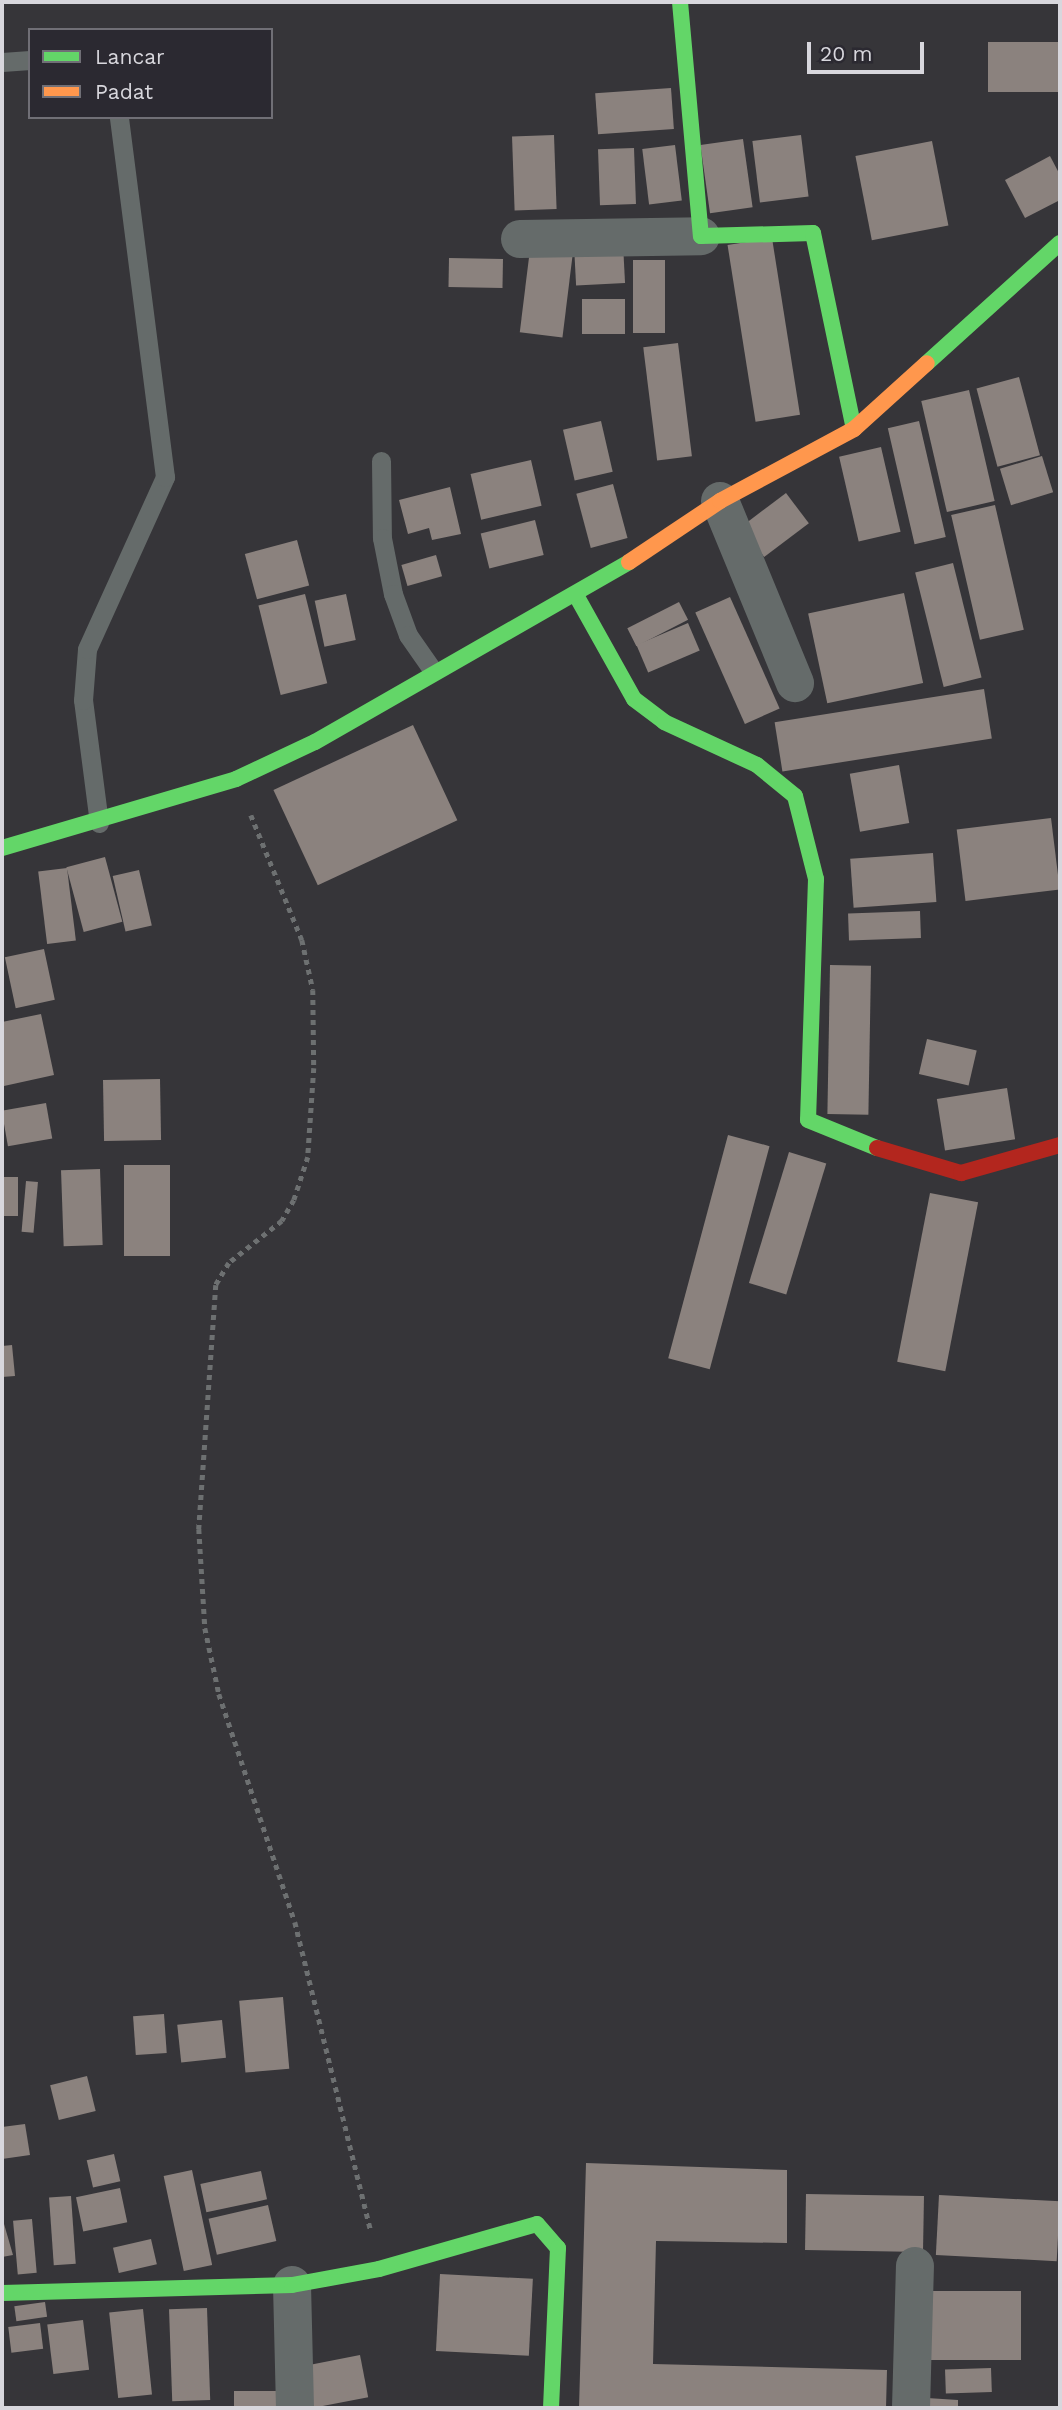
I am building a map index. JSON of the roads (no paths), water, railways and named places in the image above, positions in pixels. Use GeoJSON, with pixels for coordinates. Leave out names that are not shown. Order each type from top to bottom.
{"type":"FeatureCollection","features":[{"type":"Feature","properties":{"kind":"street"},"geometry":{"type":"LineString","coordinates":[[680,2],[701,236]]}},
{"type":"Feature","properties":{"kind":"street"},"geometry":{"type":"LineString","coordinates":[[520,239],[813,233],[854,429]]}},
{"type":"Feature","properties":{"kind":"street"},"geometry":{"type":"LineString","coordinates":[[2,848],[99,823],[236,779],[315,742],[430,668],[577,597],[720,501],[854,429],[1060,243]]}},
{"type":"Feature","properties":{"kind":"street"},"geometry":{"type":"LineString","coordinates":[[720,501],[795,683]]}},
{"type":"Feature","properties":{"kind":"street"},"geometry":{"type":"LineString","coordinates":[[577,597],[634,699],[664,722],[757,765],[795,796],[804,815],[816,879],[808,1120],[913,1162],[961,1173],[1060,1145]]}},
{"type":"Feature","properties":{"kind":"street"},"geometry":{"type":"LineString","coordinates":[[2,2292],[292,2285],[379,2269],[501,2232],[537,2224],[547,2228],[558,2248],[551,2408]]}},
{"type":"Feature","properties":{"kind":"street"},"geometry":{"type":"LineString","coordinates":[[911,2408],[915,2266]]}},
{"type":"Feature","properties":{"kind":"street"},"geometry":{"type":"LineString","coordinates":[[292,2285],[295,2408]]}},
{"type":"Feature","properties":{"kind":"lane"},"geometry":{"type":"LineString","coordinates":[[2,62],[28,60]]}},
{"type":"Feature","properties":{"kind":"lane"},"geometry":{"type":"LineString","coordinates":[[99,823],[83,701],[87,649],[165,477],[119,119]]}},
{"type":"Feature","properties":{"kind":"lane"},"geometry":{"type":"LineString","coordinates":[[381,461],[382,538],[393,594],[408,635],[430,668]]}}]}
